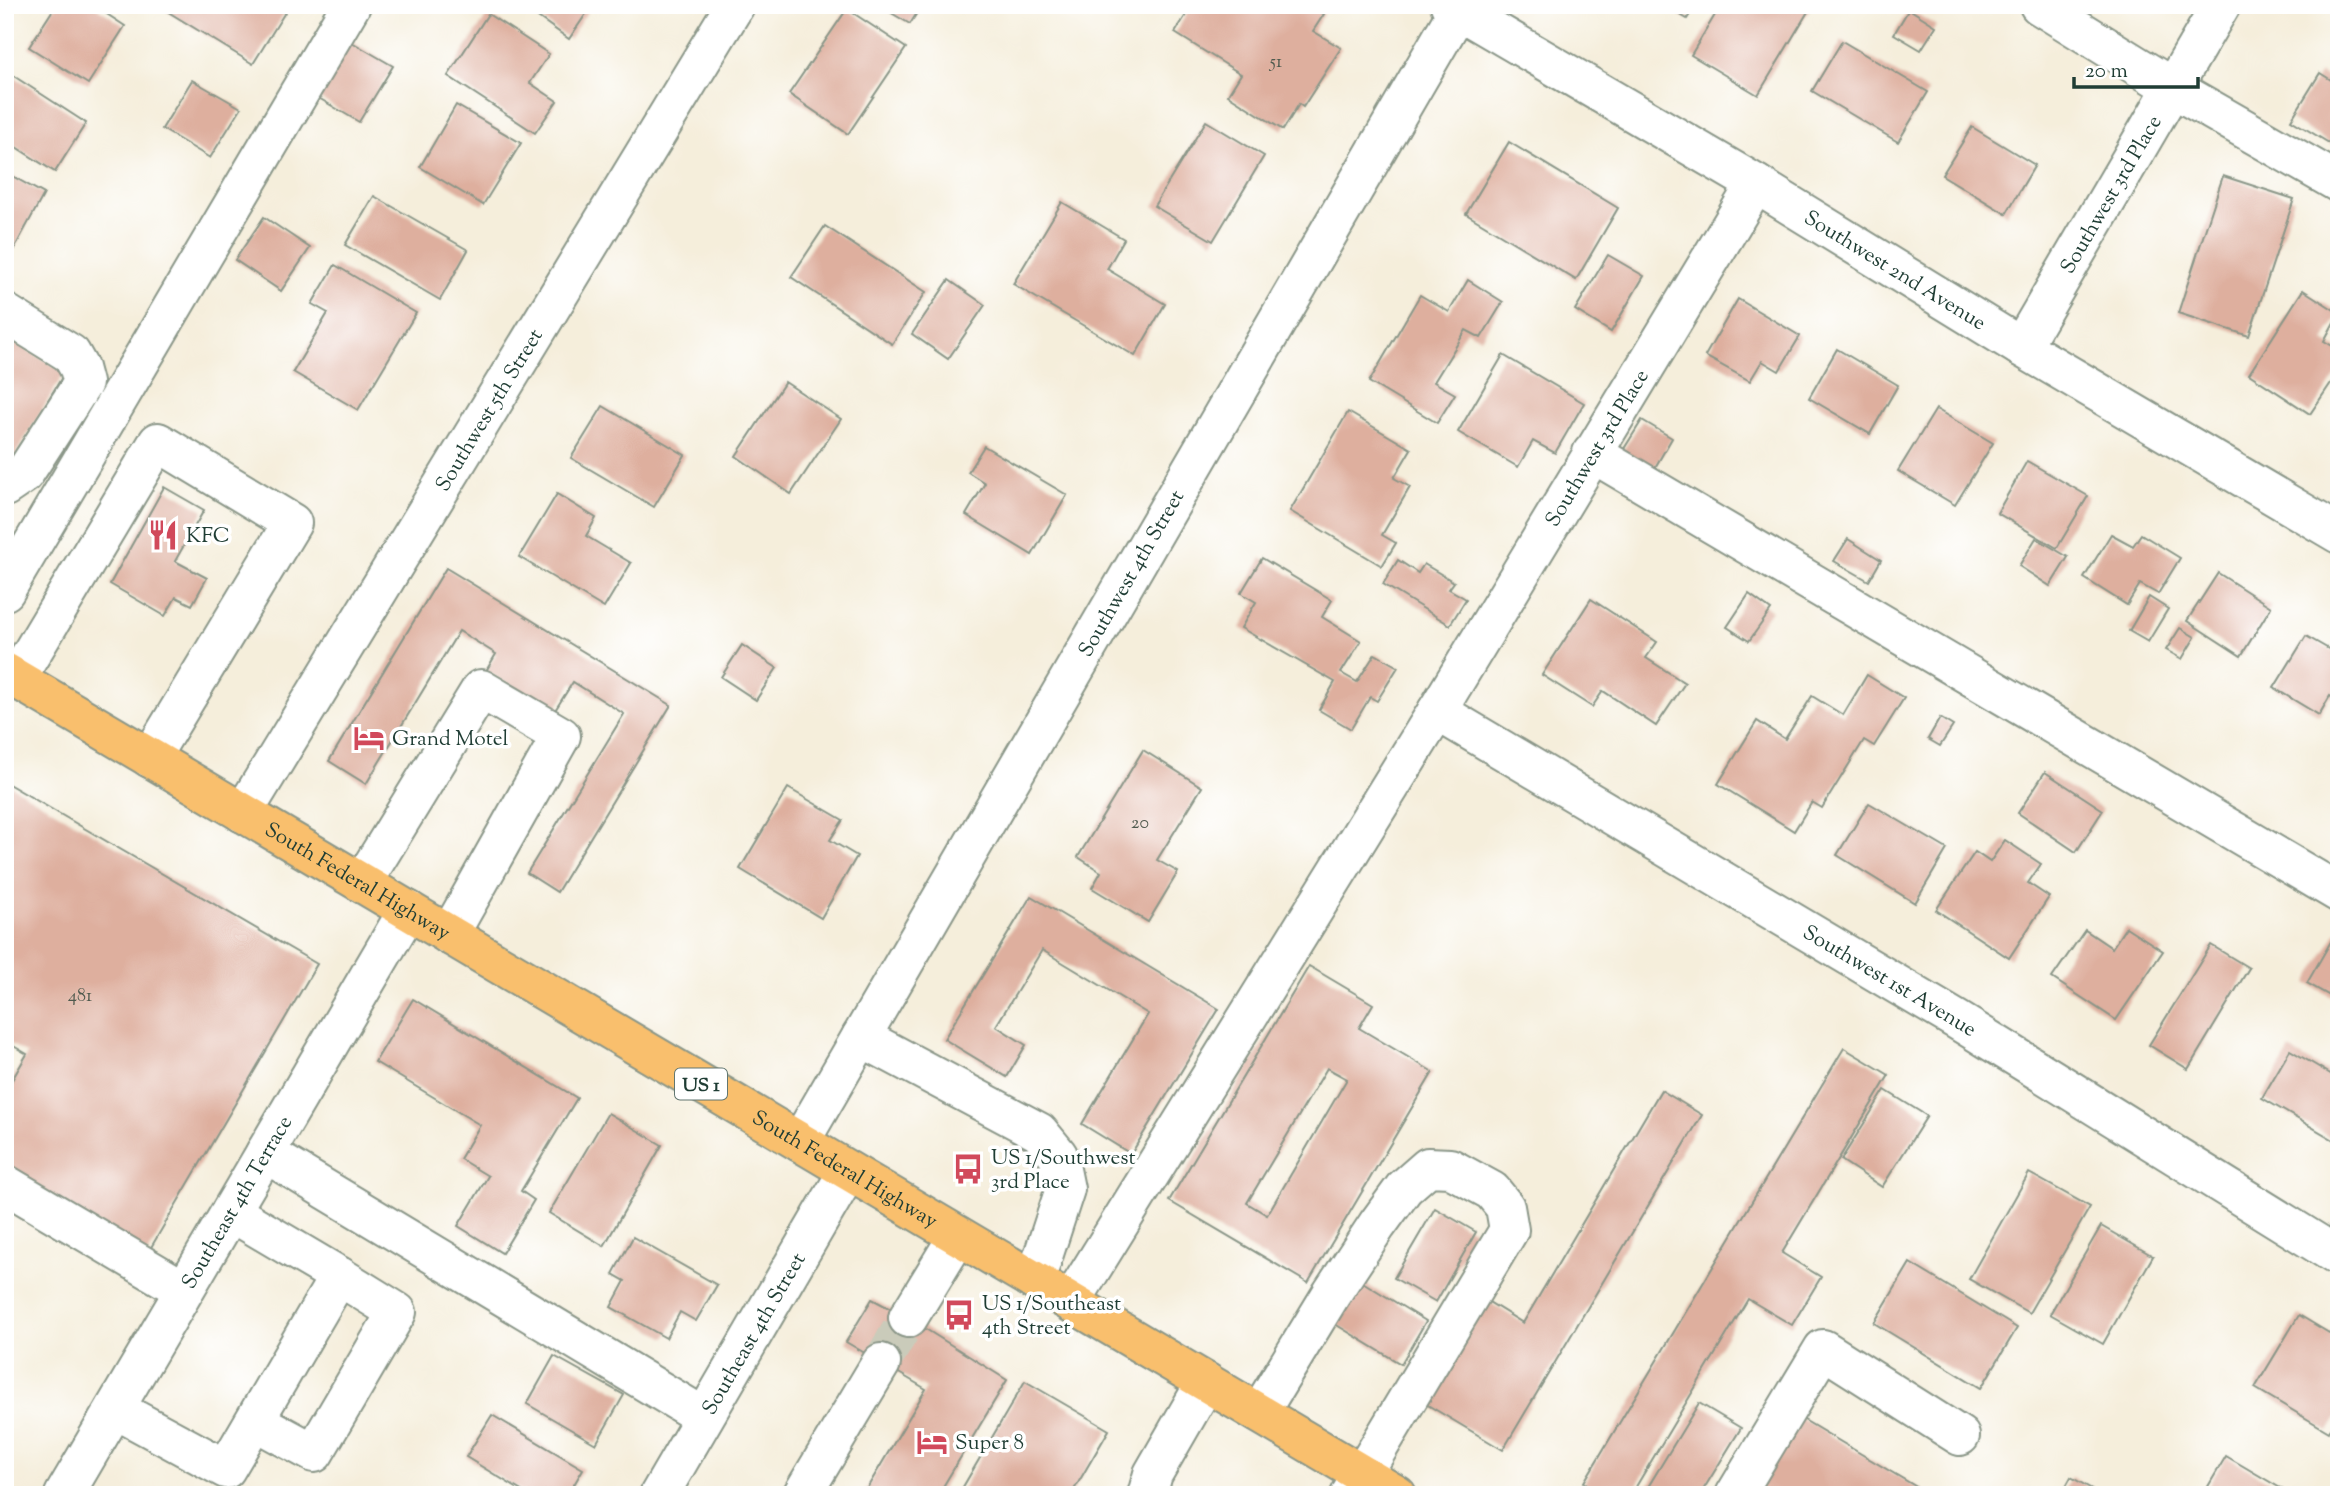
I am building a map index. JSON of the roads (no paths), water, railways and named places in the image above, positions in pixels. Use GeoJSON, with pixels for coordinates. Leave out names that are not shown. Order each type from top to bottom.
{"type":"FeatureCollection","features":[{"type":"Feature","properties":{"kind":"main road","name":"South Federal Highway"},"geometry":{"type":"LineString","coordinates":[[11,676],[1259,1413],[1356,1484],[1397,1495]]}},
{"type":"Feature","properties":{"kind":"street"},"geometry":{"type":"LineString","coordinates":[[5,590],[351,5]]}},
{"type":"Feature","properties":{"kind":"street","name":"Southwest 5th Street"},"geometry":{"type":"LineString","coordinates":[[243,813],[735,5]]}},
{"type":"Feature","properties":{"kind":"street"},"geometry":{"type":"LineString","coordinates":[[2039,5],[2173,88],[2339,183]]}},
{"type":"Feature","properties":{"kind":"street","name":"Southwest 3rd Place"},"geometry":{"type":"LineString","coordinates":[[2021,347],[2221,5]]}},
{"type":"Feature","properties":{"kind":"street","name":"Southwest 2nd Avenue"},"geometry":{"type":"LineString","coordinates":[[1457,7],[1756,184],[2021,347],[2339,534]]}},
{"type":"Feature","properties":{"kind":"street","name":"Southwest 4th Street"},"geometry":{"type":"LineString","coordinates":[[800,1142],[1457,7]]}},
{"type":"Feature","properties":{"kind":"street","name":"Southwest 3rd Place"},"geometry":{"type":"LineString","coordinates":[[1071,1302],[1437,711],[1756,184]]}},
{"type":"Feature","properties":{"kind":"street"},"geometry":{"type":"LineString","coordinates":[[5,313],[71,354],[83,383],[24,474],[5,487]]}},
{"type":"Feature","properties":{"kind":"street"},"geometry":{"type":"LineString","coordinates":[[11,676],[74,583],[158,442],[292,523],[150,758]]}},
{"type":"Feature","properties":{"kind":"street"},"geometry":{"type":"LineString","coordinates":[[1592,453],[2339,893]]}},
{"type":"Feature","properties":{"kind":"street"},"geometry":{"type":"LineString","coordinates":[[362,883],[481,689],[550,729],[561,736],[449,935]]}},
{"type":"Feature","properties":{"kind":"street","name":"Southwest 1st Avenue"},"geometry":{"type":"LineString","coordinates":[[1437,711],[1957,1020],[2339,1257]]}},
{"type":"Feature","properties":{"kind":"street","name":"Southeast 4th Terrace"},"geometry":{"type":"LineString","coordinates":[[64,1495],[408,910]]}},
{"type":"Feature","properties":{"kind":"street"},"geometry":{"type":"LineString","coordinates":[[861,1037],[1040,1132],[1058,1155],[1065,1189],[1035,1281]]}},
{"type":"Feature","properties":{"kind":"street"},"geometry":{"type":"LineString","coordinates":[[265,1153],[704,1417]]}},
{"type":"Feature","properties":{"kind":"street"},"geometry":{"type":"LineString","coordinates":[[1259,1413],[1332,1293],[1404,1188],[1428,1167],[1450,1168],[1492,1191],[1505,1207],[1509,1230],[1356,1484]]}},
{"type":"Feature","properties":{"kind":"street","name":"Southeast 4th Street"},"geometry":{"type":"LineString","coordinates":[[659,1495],[848,1171]]}},
{"type":"Feature","properties":{"kind":"street"},"geometry":{"type":"LineString","coordinates":[[5,1184],[184,1290]]}},
{"type":"Feature","properties":{"kind":"street"},"geometry":{"type":"LineString","coordinates":[[230,1212],[397,1312],[314,1453],[255,1421]]}},
{"type":"Feature","properties":{"kind":"street"},"geometry":{"type":"LineString","coordinates":[[908,1318],[958,1236]]}},
{"type":"Feature","properties":{"kind":"street"},"geometry":{"type":"LineString","coordinates":[[115,1409],[226,1469],[340,1276]]}},
{"type":"Feature","properties":{"kind":"street"},"geometry":{"type":"LineString","coordinates":[[1735,1495],[1823,1349],[1960,1436]]}},
{"type":"Feature","properties":{"kind":"street"},"geometry":{"type":"LineString","coordinates":[[802,1495],[881,1363]]}},
{"type":"Feature","properties":{"kind":"street"},"geometry":{"type":"LineString","coordinates":[[1147,1495],[1153,1474],[1206,1382]]}},
{"type":"Feature","properties":{"kind":"tunnel"},"geometry":{"type":"LineString","coordinates":[[881,1363],[908,1318]]}},
{"type":"Feature","properties":{"kind":"place","name":"KFC"},"geometry":{"type":"Point","coordinates":[163,535]}},
{"type":"Feature","properties":{"kind":"place","name":"Grand Motel"},"geometry":{"type":"Point","coordinates":[369,738]}},
{"type":"Feature","properties":{"kind":"place","name":"US 1/Southwest 3rd Place"},"geometry":{"type":"Point","coordinates":[968,1169]}},
{"type":"Feature","properties":{"kind":"place","name":"US 1/Southeast 4th Street"},"geometry":{"type":"Point","coordinates":[959,1315]}},
{"type":"Feature","properties":{"kind":"place","name":"Super 8"},"geometry":{"type":"Point","coordinates":[932,1442]}}]}
